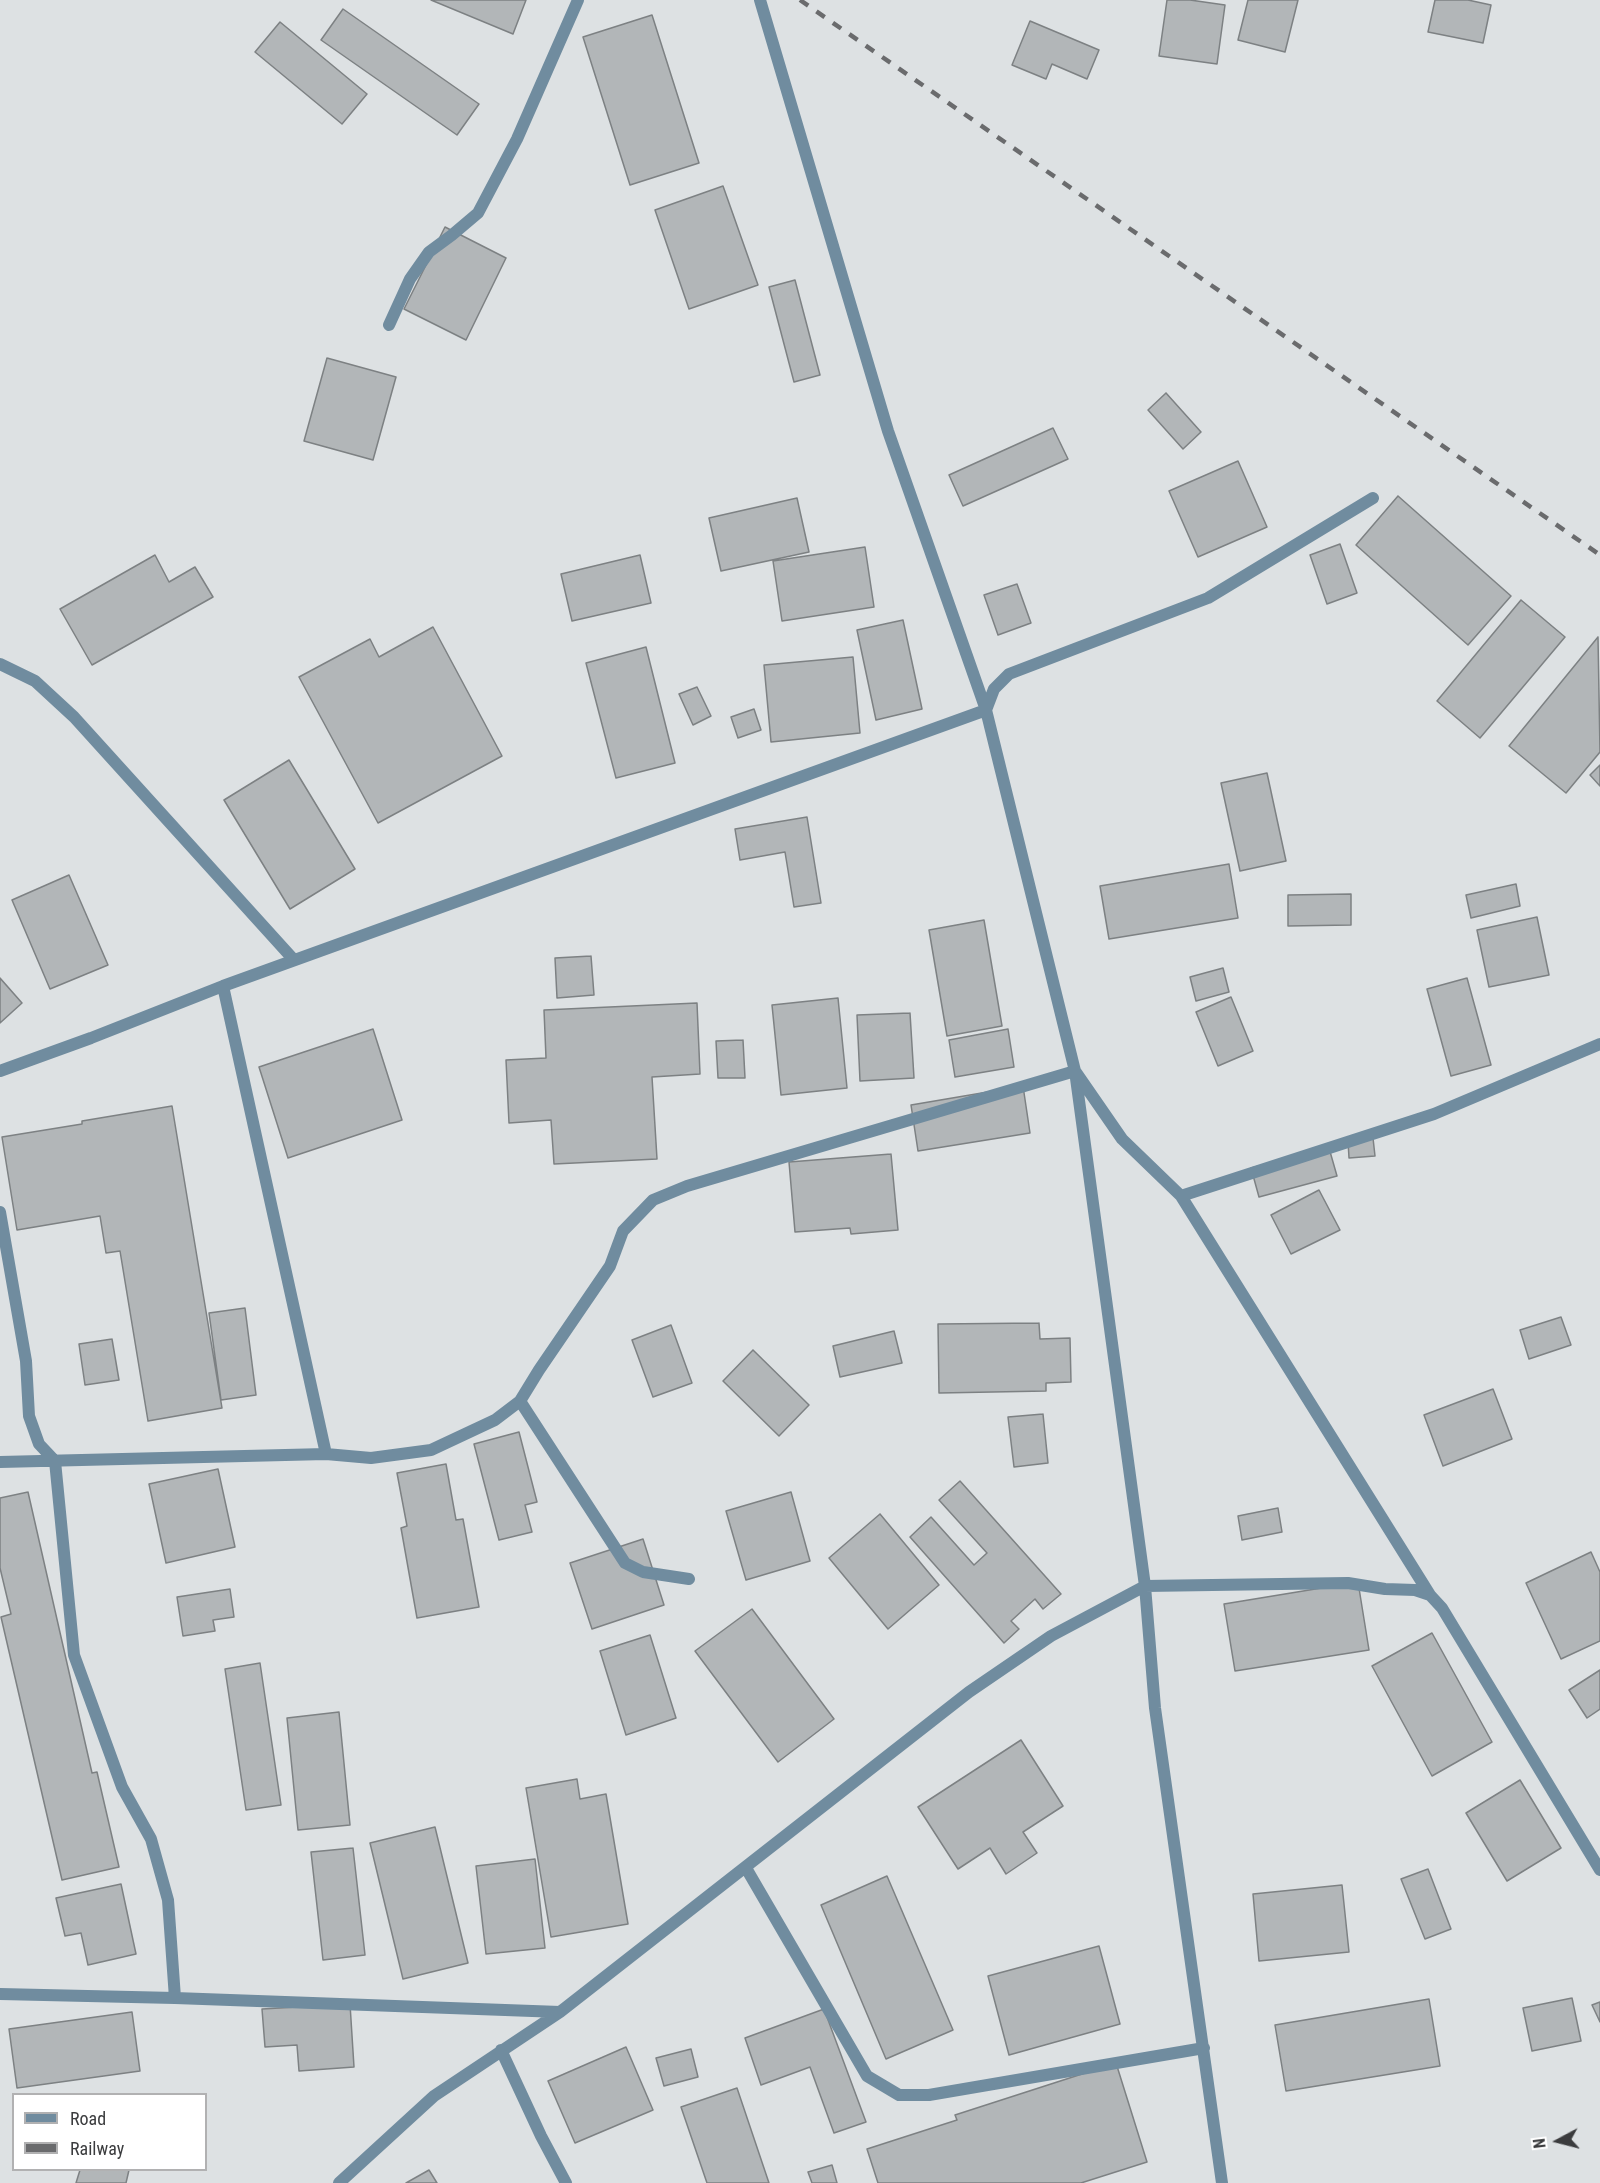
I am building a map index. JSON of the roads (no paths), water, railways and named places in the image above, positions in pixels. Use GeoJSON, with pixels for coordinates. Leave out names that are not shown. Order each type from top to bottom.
{"type":"FeatureCollection","features":[{"type":"Feature","properties":{"kind":"street"},"geometry":{"type":"LineString","coordinates":[[389,325],[410,279],[429,252],[478,213],[517,139],[578,0]]}},
{"type":"Feature","properties":{"kind":"street"},"geometry":{"type":"LineString","coordinates":[[760,0],[888,431],[986,710],[1075,1071],[1144,1586],[1155,1708],[1222,2183]]}},
{"type":"Feature","properties":{"kind":"street"},"geometry":{"type":"LineString","coordinates":[[0,1071],[294,960],[986,710],[994,689],[1009,674],[1208,598],[1373,498]]}},
{"type":"Feature","properties":{"kind":"street"},"geometry":{"type":"LineString","coordinates":[[0,664],[35,681],[74,717],[294,960]]}},
{"type":"Feature","properties":{"kind":"street"},"geometry":{"type":"LineString","coordinates":[[223,986],[326,1454]]}},
{"type":"Feature","properties":{"kind":"street"},"geometry":{"type":"LineString","coordinates":[[1181,1196],[1434,1114],[1600,1044]]}},
{"type":"Feature","properties":{"kind":"street"},"geometry":{"type":"LineString","coordinates":[[1075,1071],[1122,1139],[1181,1196],[1430,1595],[1442,1608],[1600,1869]]}},
{"type":"Feature","properties":{"kind":"street"},"geometry":{"type":"LineString","coordinates":[[0,1462],[326,1454],[371,1458],[430,1450],[495,1420],[520,1401],[610,1266],[623,1231],[653,1200],[687,1186],[1075,1071]]}},
{"type":"Feature","properties":{"kind":"street"},"geometry":{"type":"LineString","coordinates":[[0,1212],[26,1361],[29,1416],[39,1444],[55,1461],[74,1655],[122,1786],[151,1839],[168,1900],[175,1998]]}},
{"type":"Feature","properties":{"kind":"street"},"geometry":{"type":"LineString","coordinates":[[520,1401],[625,1563],[643,1572],[689,1579]]}},
{"type":"Feature","properties":{"kind":"street"},"geometry":{"type":"LineString","coordinates":[[339,2183],[434,2096],[560,2012],[969,1692],[1051,1636],[1144,1586],[1348,1583],[1385,1589],[1415,1590],[1430,1595]]}},
{"type":"Feature","properties":{"kind":"street"},"geometry":{"type":"LineString","coordinates":[[746,1868],[867,2076],[899,2095],[929,2095],[1204,2048]]}},
{"type":"Feature","properties":{"kind":"street"},"geometry":{"type":"LineString","coordinates":[[0,1994],[560,2012]]}},
{"type":"Feature","properties":{"kind":"street"},"geometry":{"type":"LineString","coordinates":[[501,2050],[541,2136],[566,2183]]}},
{"type":"Feature","properties":{"kind":"railway"},"geometry":{"type":"LineString","coordinates":[[800,0],[1600,555]]}}]}
